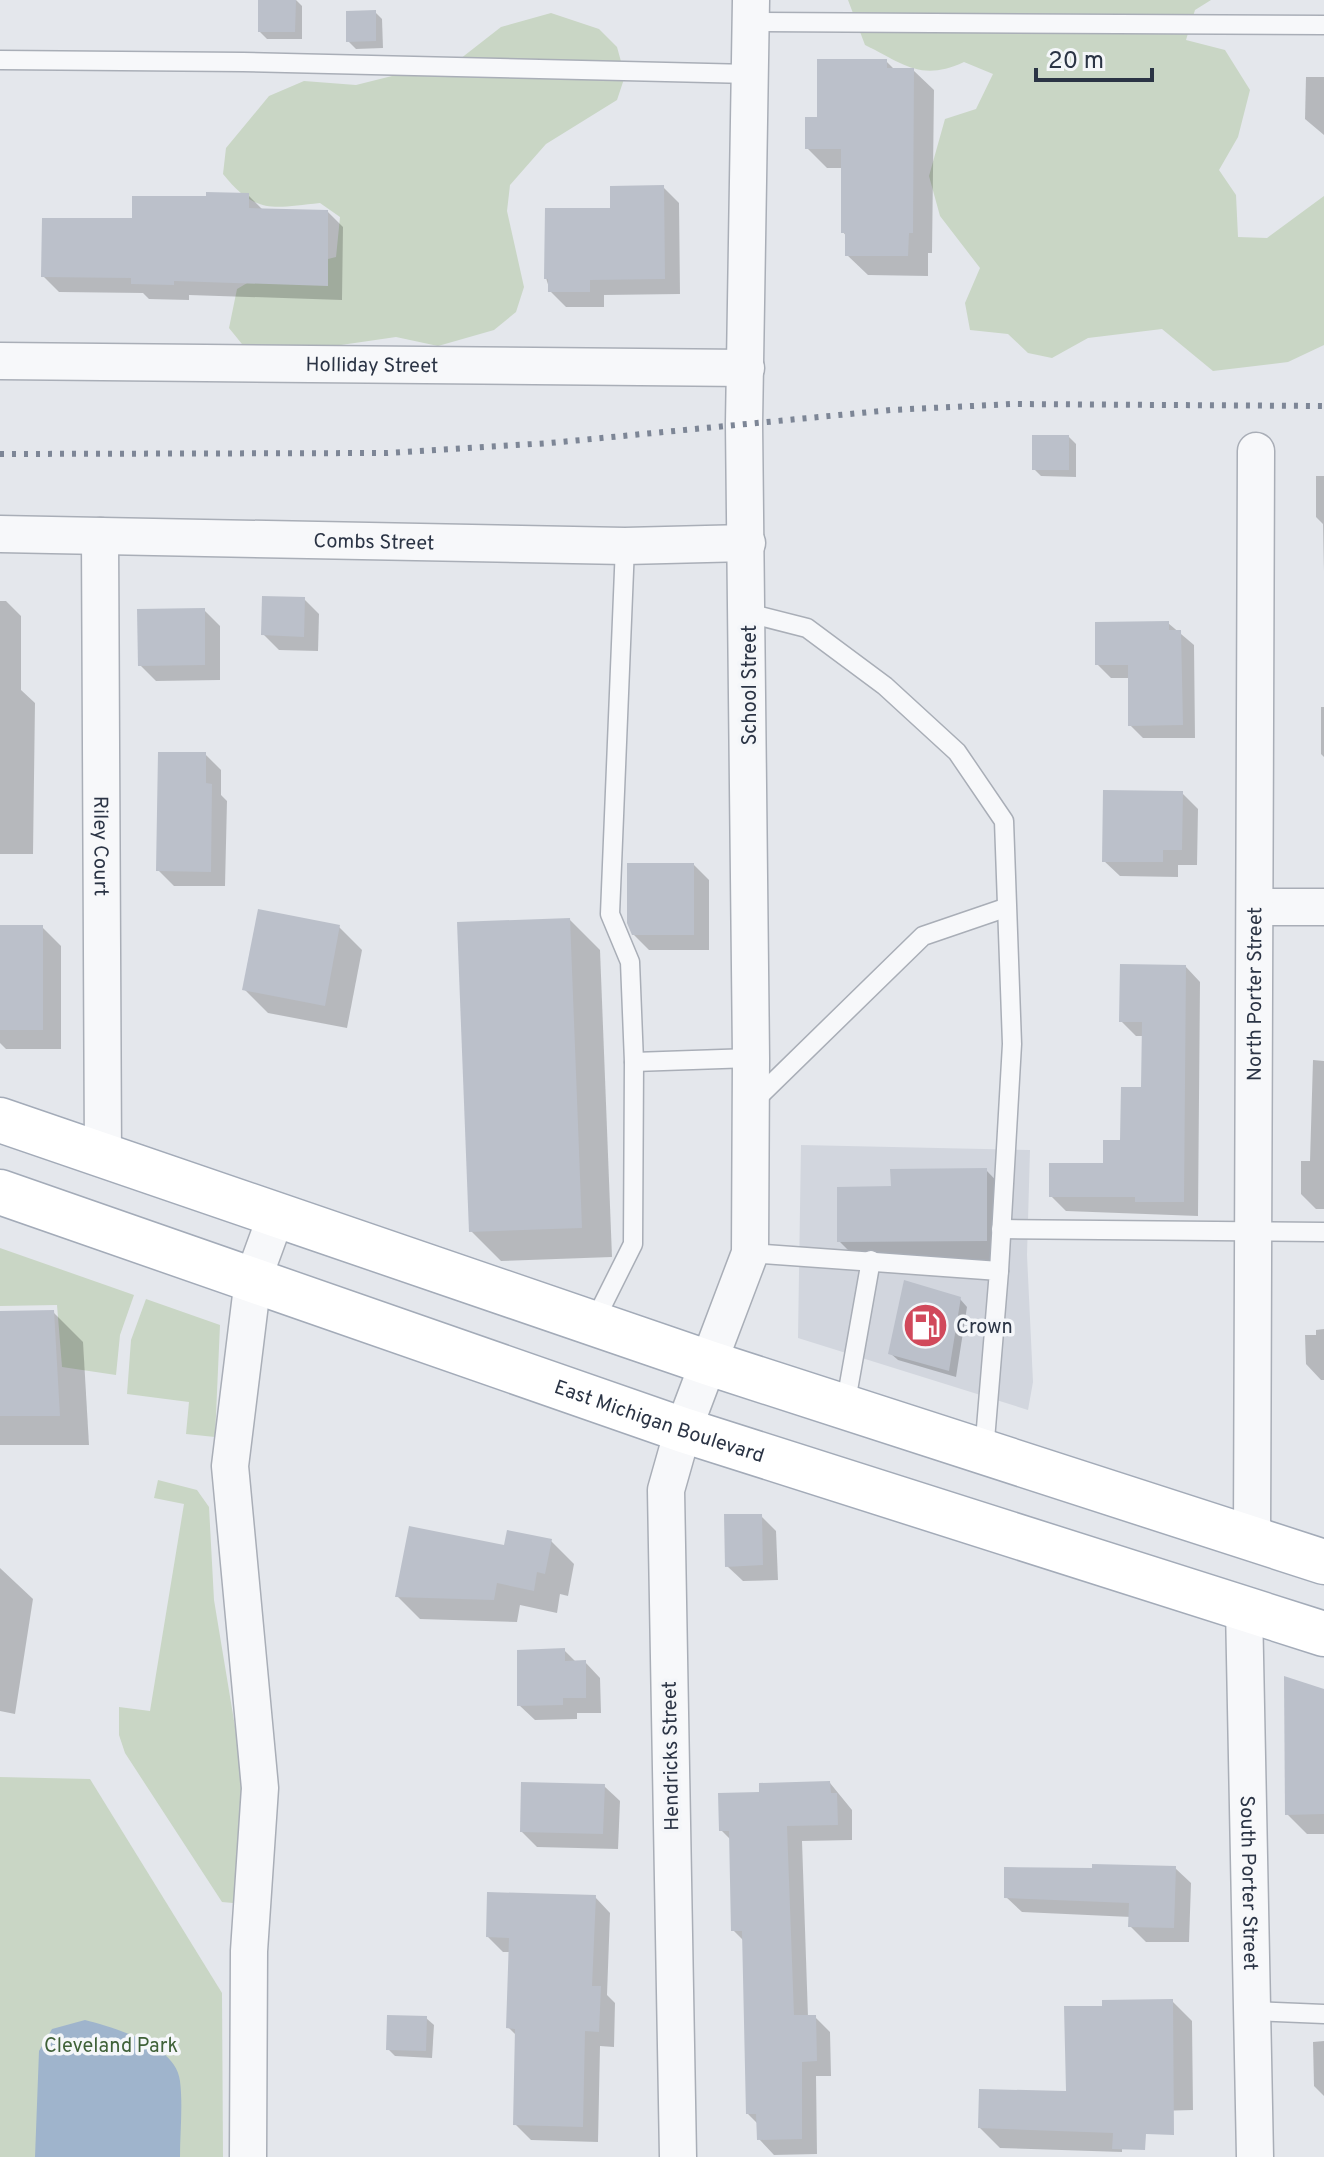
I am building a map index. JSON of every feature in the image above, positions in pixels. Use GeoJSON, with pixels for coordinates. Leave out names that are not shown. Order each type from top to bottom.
{"type":"FeatureCollection","features":[{"type":"Feature","properties":{"kind":"main road"},"geometry":{"type":"LineString","coordinates":[[0,1120],[709,1363],[1324,1562]]}},
{"type":"Feature","properties":{"kind":"main road","name":"East Michigan Boulevard"},"geometry":{"type":"LineString","coordinates":[[0,1192],[683,1430],[1324,1634]]}},
{"type":"Feature","properties":{"kind":"street","name":"School Street"},"geometry":{"type":"LineString","coordinates":[[709,1363],[750,1253],[746,368],[751,11]]}},
{"type":"Feature","properties":{"kind":"street","name":"Holliday Street"},"geometry":{"type":"LineString","coordinates":[[0,361],[746,368]]}},
{"type":"Feature","properties":{"kind":"street","name":"North Porter Street"},"geometry":{"type":"LineString","coordinates":[[1252,1538],[1256,451]]}},
{"type":"Feature","properties":{"kind":"street","name":"Combs Street"},"geometry":{"type":"LineString","coordinates":[[0,534],[625,546],[747,543]]}},
{"type":"Feature","properties":{"kind":"street","name":"Riley Court"},"geometry":{"type":"LineString","coordinates":[[100,536],[103,1157]]}},
{"type":"Feature","properties":{"kind":"street"},"geometry":{"type":"LineString","coordinates":[[1256,907],[1324,907]]}},
{"type":"Feature","properties":{"kind":"street"},"geometry":{"type":"LineString","coordinates":[[248,2157],[249,1951],[260,1788],[230,1466],[253,1279],[276,1216]]}},
{"type":"Feature","properties":{"kind":"street","name":"Hendricks Street"},"geometry":{"type":"LineString","coordinates":[[678,2157],[666,1490],[683,1430],[709,1363]]}},
{"type":"Feature","properties":{"kind":"street","name":"South Porter Street"},"geometry":{"type":"LineString","coordinates":[[1244,1607],[1255,2157]]}},
{"type":"Feature","properties":{"kind":"lane"},"geometry":{"type":"LineString","coordinates":[[751,11],[1324,25]]}},
{"type":"Feature","properties":{"kind":"lane"},"geometry":{"type":"LineString","coordinates":[[0,60],[243,62],[750,74]]}},
{"type":"Feature","properties":{"kind":"lane"},"geometry":{"type":"LineString","coordinates":[[593,1324],[633,1244],[634,1062],[630,962],[610,914],[625,546]]}},
{"type":"Feature","properties":{"kind":"lane"},"geometry":{"type":"LineString","coordinates":[[748,613],[807,628],[885,686],[957,752],[1004,821],[1012,1044],[999,1271],[984,1452]]}},
{"type":"Feature","properties":{"kind":"lane"},"geometry":{"type":"LineString","coordinates":[[751,1104],[923,936],[1005,908]]}},
{"type":"Feature","properties":{"kind":"lane"},"geometry":{"type":"LineString","coordinates":[[634,1062],[751,1058]]}},
{"type":"Feature","properties":{"kind":"lane"},"geometry":{"type":"LineString","coordinates":[[1001,1229],[1324,1232]]}},
{"type":"Feature","properties":{"kind":"lane"},"geometry":{"type":"LineString","coordinates":[[750,1253],[999,1271]]}},
{"type":"Feature","properties":{"kind":"lane"},"geometry":{"type":"LineString","coordinates":[[845,1407],[871,1260]]}},
{"type":"Feature","properties":{"kind":"lane"},"geometry":{"type":"LineString","coordinates":[[1252,2011],[1324,2014]]}},
{"type":"Feature","properties":{"kind":"shaded area"},"geometry":{"type":"Polygon","coordinates":[[[801,1145],[1030,1150],[1027,1255],[1033,1382],[1028,1410],[798,1338],[801,1145]]]}},
{"type":"Feature","properties":{"kind":"green space"},"geometry":{"type":"Polygon","coordinates":[[[848,0],[1211,0],[1195,10],[1186,40],[1225,50],[1250,90],[1238,137],[1219,170],[1236,195],[1238,237],[1267,238],[1324,196],[1324,345],[1288,362],[1213,371],[1162,329],[1088,338],[1052,358],[1028,353],[1008,334],[970,330],[965,303],[980,268],[940,216],[929,176],[945,119],[976,109],[993,74],[964,62],[936,70],[913,68],[865,45],[848,0]]]}},
{"type":"Feature","properties":{"kind":"green space"},"geometry":{"type":"Polygon","coordinates":[[[551,13],[599,29],[617,47],[625,76],[617,100],[546,144],[510,185],[507,211],[524,287],[516,312],[494,330],[438,346],[396,337],[272,355],[246,349],[229,328],[237,289],[259,276],[336,257],[340,217],[320,203],[277,207],[256,203],[245,197],[223,174],[226,148],[269,96],[304,81],[356,85],[460,59],[501,27],[551,13]]]}},
{"type":"Feature","properties":{"kind":"green space"},"geometry":{"type":"Polygon","coordinates":[[[0,1248],[134,1295],[120,1335],[116,1375],[62,1367],[57,1305],[0,1306],[0,1248]]]}},
{"type":"Feature","properties":{"kind":"green space"},"geometry":{"type":"Polygon","coordinates":[[[146,1299],[220,1325],[215,1437],[186,1434],[189,1402],[127,1394],[131,1340],[146,1299]]]}},
{"type":"Feature","properties":{"kind":"green space"},"geometry":{"type":"Polygon","coordinates":[[[158,1480],[197,1490],[209,1507],[214,1600],[243,1775],[242,1896],[233,1903],[222,1902],[125,1753],[119,1735],[119,1707],[150,1711],[184,1504],[154,1498],[158,1480]]]}},
{"type":"Feature","properties":{"kind":"green space","name":"Cleveland Park"},"geometry":{"type":"Polygon","coordinates":[[[0,1777],[90,1779],[222,1993],[223,2157],[0,2157],[0,1777]]]}},
{"type":"Feature","properties":{"kind":"water"},"geometry":{"type":"Polygon","coordinates":[[[85,2020],[142,2040],[168,2057],[176,2068],[181,2090],[180,2157],[35,2157],[39,2051],[52,2029],[85,2020]]]}},
{"type":"Feature","properties":{"kind":"building"},"geometry":{"type":"Polygon","coordinates":[[[258,0],[296,0],[295,32],[258,32],[258,0]]]}},
{"type":"Feature","properties":{"kind":"building"},"geometry":{"type":"Polygon","coordinates":[[[376,10],[376,41],[346,42],[346,11],[376,10]]]}},
{"type":"Feature","properties":{"kind":"building"},"geometry":{"type":"Polygon","coordinates":[[[817,59],[887,59],[887,68],[914,68],[913,233],[909,233],[908,256],[845,256],[845,233],[841,233],[841,149],[805,149],[805,117],[817,117],[817,59]]]}},
{"type":"Feature","properties":{"kind":"building"},"geometry":{"type":"Polygon","coordinates":[[[664,185],[665,279],[590,280],[590,292],[548,292],[548,279],[544,279],[545,208],[610,208],[610,186],[664,185]]]}},
{"type":"Feature","properties":{"kind":"building"},"geometry":{"type":"Polygon","coordinates":[[[206,192],[249,193],[249,208],[328,210],[328,286],[174,281],[174,285],[131,284],[131,278],[41,277],[42,218],[132,218],[132,196],[206,196],[206,192]]]}},
{"type":"Feature","properties":{"kind":"building"},"geometry":{"type":"Polygon","coordinates":[[[1032,435],[1069,435],[1069,470],[1032,470],[1032,435]]]}},
{"type":"Feature","properties":{"kind":"building"},"geometry":{"type":"Polygon","coordinates":[[[262,596],[305,597],[304,637],[261,635],[262,596]]]}},
{"type":"Feature","properties":{"kind":"building"},"geometry":{"type":"Polygon","coordinates":[[[205,608],[205,665],[138,666],[137,609],[205,608]]]}},
{"type":"Feature","properties":{"kind":"building"},"geometry":{"type":"Polygon","coordinates":[[[1169,621],[1169,630],[1181,630],[1183,725],[1128,726],[1128,665],[1095,665],[1095,622],[1169,621]]]}},
{"type":"Feature","properties":{"kind":"building"},"geometry":{"type":"Polygon","coordinates":[[[158,752],[206,752],[206,783],[212,784],[211,872],[156,871],[158,752]]]}},
{"type":"Feature","properties":{"kind":"building"},"geometry":{"type":"Polygon","coordinates":[[[1103,790],[1183,791],[1182,850],[1163,850],[1163,862],[1102,862],[1103,790]]]}},
{"type":"Feature","properties":{"kind":"building"},"geometry":{"type":"Polygon","coordinates":[[[627,863],[694,863],[694,935],[632,935],[627,923],[627,863]]]}},
{"type":"Feature","properties":{"kind":"building"},"geometry":{"type":"Polygon","coordinates":[[[258,909],[340,925],[325,1006],[242,990],[258,909]]]}},
{"type":"Feature","properties":{"kind":"building"},"geometry":{"type":"Polygon","coordinates":[[[570,918],[582,1228],[469,1232],[457,922],[570,918]]]}},
{"type":"Feature","properties":{"kind":"building"},"geometry":{"type":"Polygon","coordinates":[[[0,925],[43,925],[43,1030],[0,1030],[0,925]]]}},
{"type":"Feature","properties":{"kind":"building"},"geometry":{"type":"Polygon","coordinates":[[[1120,964],[1186,965],[1184,1202],[1135,1202],[1135,1197],[1049,1197],[1049,1163],[1103,1163],[1103,1140],[1120,1140],[1121,1087],[1141,1087],[1142,1022],[1119,1022],[1120,964]]]}},
{"type":"Feature","properties":{"kind":"building"},"geometry":{"type":"Polygon","coordinates":[[[987,1168],[987,1241],[837,1242],[837,1187],[891,1186],[890,1169],[987,1168]]]}},
{"type":"Feature","properties":{"kind":"building","name":"Crown"},"geometry":{"type":"Polygon","coordinates":[[[904,1280],[961,1297],[949,1371],[888,1354],[904,1280]]]}},
{"type":"Feature","properties":{"kind":"building"},"geometry":{"type":"Polygon","coordinates":[[[54,1310],[60,1416],[0,1416],[0,1311],[54,1310]]]}},
{"type":"Feature","properties":{"kind":"building"},"geometry":{"type":"Polygon","coordinates":[[[724,1514],[762,1514],[763,1565],[725,1567],[724,1514]]]}},
{"type":"Feature","properties":{"kind":"building"},"geometry":{"type":"Polygon","coordinates":[[[409,1526],[504,1545],[507,1530],[552,1539],[545,1574],[537,1572],[534,1591],[497,1583],[494,1600],[395,1597],[409,1526]]]}},
{"type":"Feature","properties":{"kind":"building"},"geometry":{"type":"Polygon","coordinates":[[[565,1648],[565,1661],[586,1660],[586,1698],[563,1698],[563,1705],[517,1706],[517,1650],[565,1648]]]}},
{"type":"Feature","properties":{"kind":"building"},"geometry":{"type":"Polygon","coordinates":[[[1284,1676],[1324,1689],[1324,1814],[1285,1815],[1284,1676]]]}},
{"type":"Feature","properties":{"kind":"building"},"geometry":{"type":"Polygon","coordinates":[[[830,1781],[831,1793],[837,1793],[838,1825],[787,1826],[794,2015],[816,2015],[817,2061],[802,2062],[802,2139],[757,2140],[756,2114],[746,2114],[742,1931],[731,1931],[729,1831],[719,1831],[718,1793],[759,1792],[759,1783],[830,1781]]]}},
{"type":"Feature","properties":{"kind":"building"},"geometry":{"type":"Polygon","coordinates":[[[521,1782],[605,1784],[603,1834],[520,1832],[521,1782]]]}},
{"type":"Feature","properties":{"kind":"building"},"geometry":{"type":"Polygon","coordinates":[[[1092,1864],[1176,1866],[1174,1928],[1128,1927],[1129,1903],[1004,1898],[1004,1867],[1092,1868],[1092,1864]]]}},
{"type":"Feature","properties":{"kind":"building"},"geometry":{"type":"Polygon","coordinates":[[[487,1892],[596,1895],[592,1986],[601,1986],[599,2032],[585,2031],[583,2127],[513,2125],[515,2029],[506,2028],[509,1938],[486,1937],[487,1892]]]}},
{"type":"Feature","properties":{"kind":"building"},"geometry":{"type":"Polygon","coordinates":[[[1173,1999],[1174,2135],[1146,2134],[1145,2150],[1112,2149],[1113,2133],[978,2128],[979,2089],[1066,2091],[1064,2006],[1102,2006],[1102,2000],[1173,1999]]]}},
{"type":"Feature","properties":{"kind":"building"},"geometry":{"type":"Polygon","coordinates":[[[387,2015],[427,2016],[426,2051],[386,2050],[387,2015]]]}},
{"type":"Feature","properties":{"kind":"railway"},"geometry":{"type":"LineString","coordinates":[[0,454],[387,453],[550,443],[891,410],[1012,404],[1324,406]]}},
{"type":"Feature","properties":{"kind":"place","name":"Crown"},"geometry":{"type":"Point","coordinates":[925,1326]}}]}
